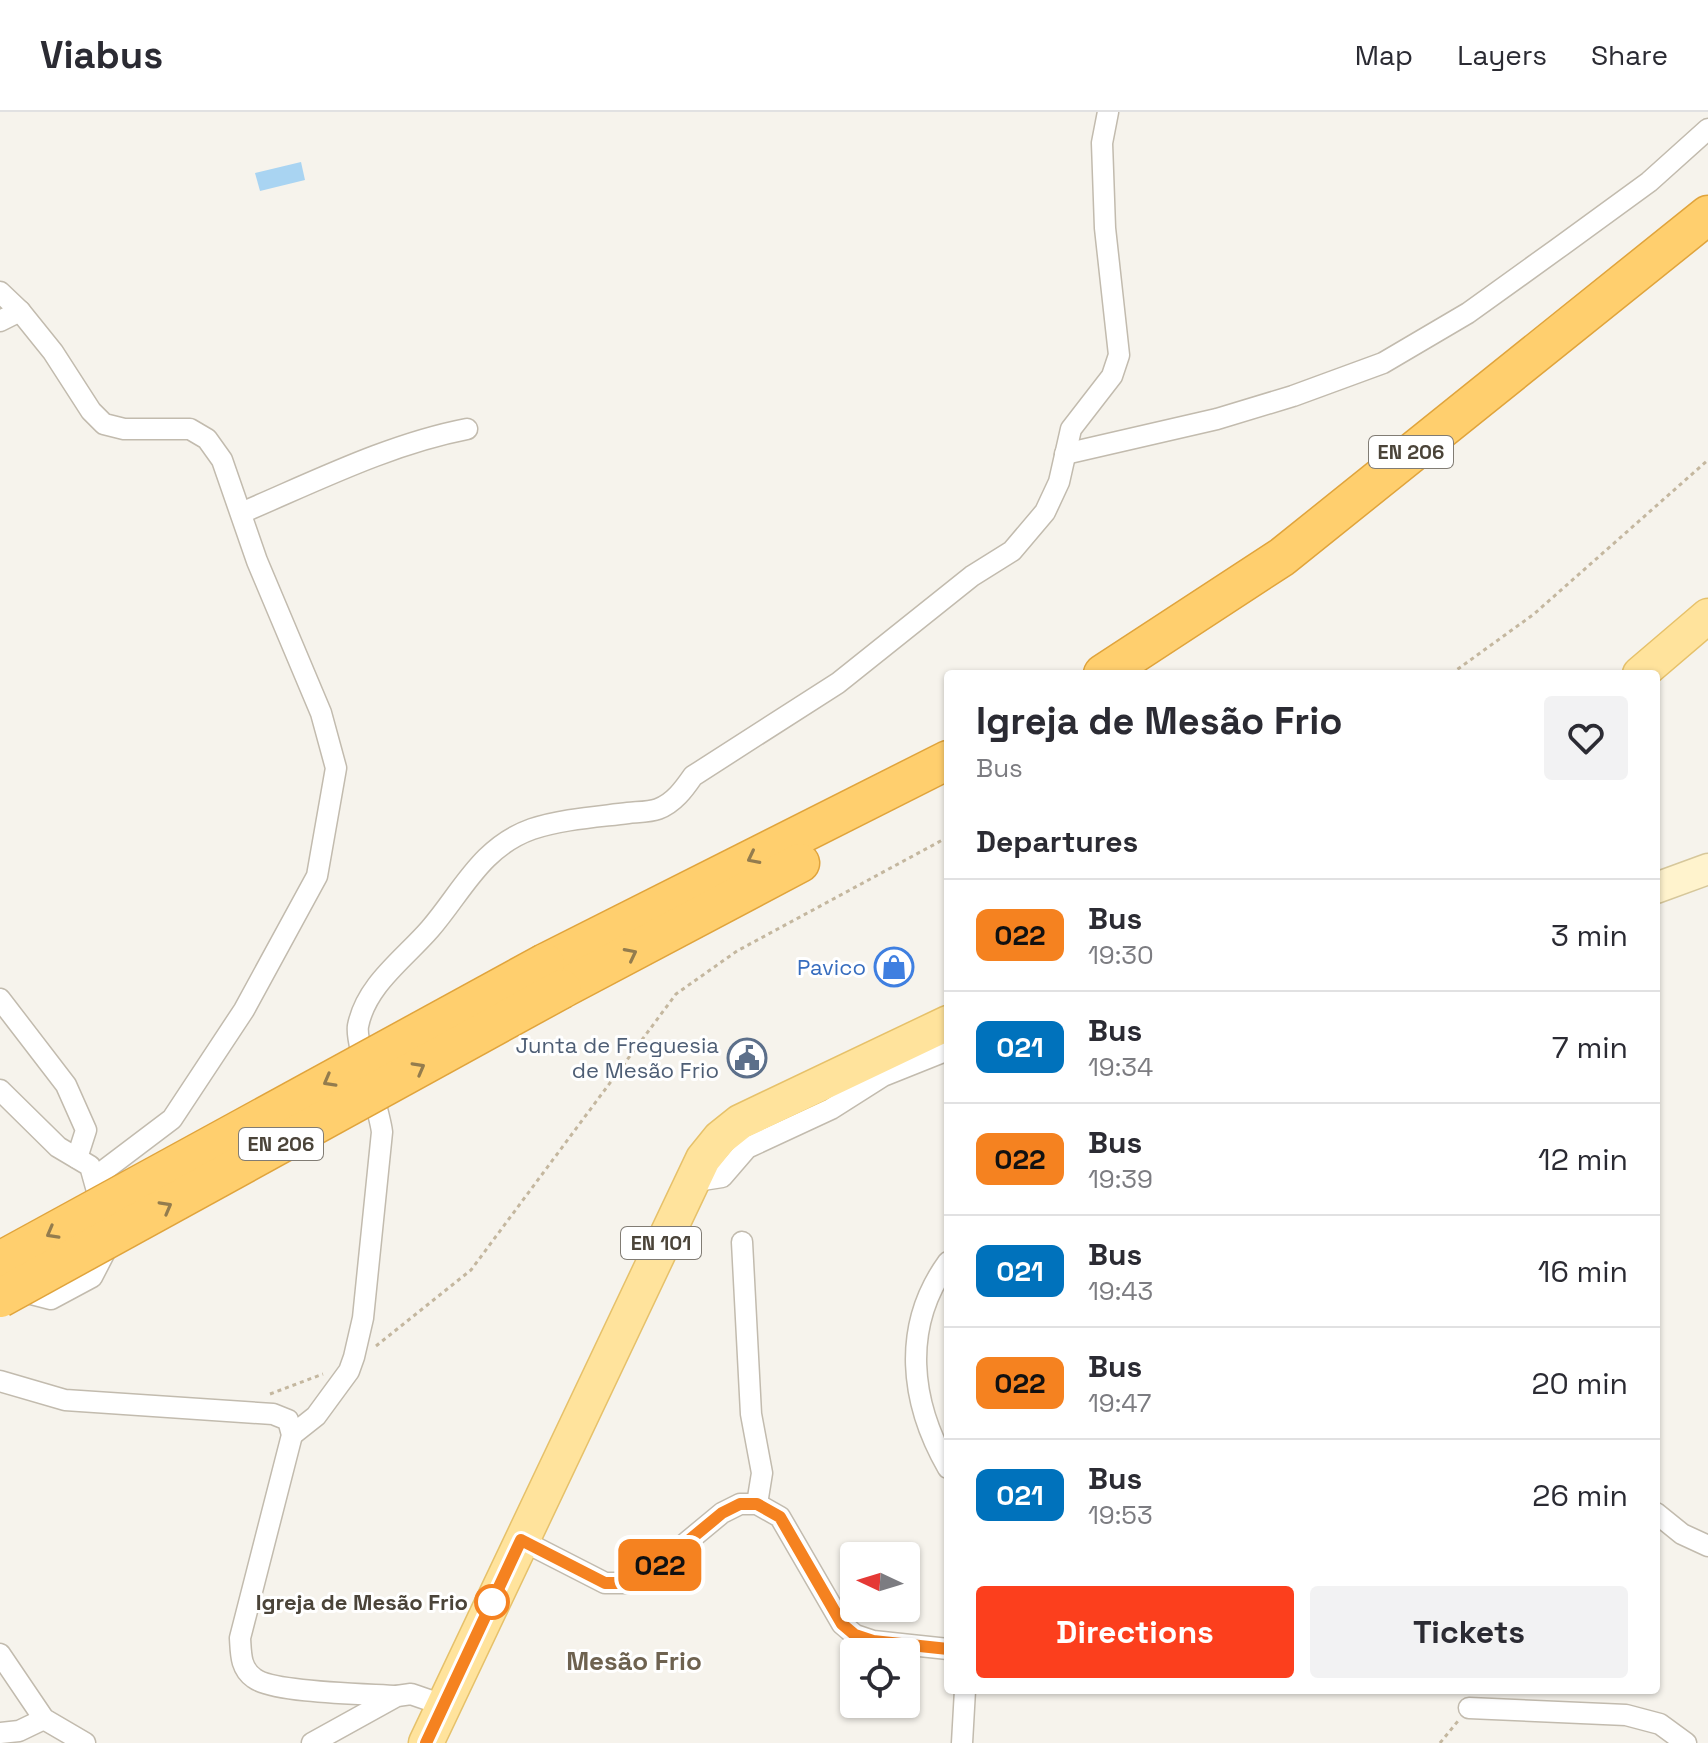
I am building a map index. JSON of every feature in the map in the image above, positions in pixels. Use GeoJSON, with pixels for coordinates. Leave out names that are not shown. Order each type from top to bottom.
{"type":"FeatureCollection","features":[{"type":"Feature","properties":{"kind":"highway","name":"EN 206"},"geometry":{"type":"LineString","coordinates":[[1109,670],[1282,557],[1708,215]]}},
{"type":"Feature","properties":{"kind":"highway","name":"EN 206"},"geometry":{"type":"LineString","coordinates":[[1135,670],[1309,551],[1708,234]]}},
{"type":"Feature","properties":{"kind":"highway","name":"EN 206"},"geometry":{"type":"LineString","coordinates":[[0,1298],[554,976],[944,762]]}},
{"type":"Feature","properties":{"kind":"highway","name":"EN 206"},"geometry":{"type":"LineString","coordinates":[[0,1261],[554,976],[944,784]]}},
{"type":"Feature","properties":{"kind":"main road"},"geometry":{"type":"LineString","coordinates":[[1645,670],[1708,616]]}},
{"type":"Feature","properties":{"kind":"main road","name":"EN 101"},"geometry":{"type":"LineString","coordinates":[[426,1743],[690,1182],[720,1138],[740,1122],[944,1025]]}},
{"type":"Feature","properties":{"kind":"street"},"geometry":{"type":"LineString","coordinates":[[292,1435],[316,1416],[349,1371],[363,1318],[382,1132],[379,1109],[357,1030],[363,1012],[390,969],[421,939],[466,877],[492,852],[531,829],[577,819],[657,809],[678,796],[693,776],[826,692],[972,576],[1012,551],[1045,512],[1059,482],[1071,429],[1112,376],[1119,355],[1105,228],[1102,143],[1108,112]]}},
{"type":"Feature","properties":{"kind":"street"},"geometry":{"type":"LineString","coordinates":[[1065,454],[1217,419],[1293,396],[1383,363],[1468,313],[1557,249],[1649,182],[1708,129]]}},
{"type":"Feature","properties":{"kind":"street"},"geometry":{"type":"LineString","coordinates":[[0,292],[20,311],[53,352],[91,411],[104,424],[124,429],[174,426],[190,429],[207,439],[222,460],[257,561],[321,713],[336,768],[317,876],[244,1010],[172,1119],[94,1178]]}},
{"type":"Feature","properties":{"kind":"street"},"geometry":{"type":"LineString","coordinates":[[0,321],[20,311]]}},
{"type":"Feature","properties":{"kind":"street"},"geometry":{"type":"LineString","coordinates":[[241,513],[355,464],[437,434],[467,429]]}},
{"type":"Feature","properties":{"kind":"street"},"geometry":{"type":"LineString","coordinates":[[1660,887],[1705,875]]}},
{"type":"Feature","properties":{"kind":"street"},"geometry":{"type":"LineString","coordinates":[[0,999],[66,1085],[86,1130],[77,1158]]}},
{"type":"Feature","properties":{"kind":"street"},"geometry":{"type":"LineString","coordinates":[[690,1182],[722,1177],[747,1148],[831,1109],[883,1076],[944,1052]]}},
{"type":"Feature","properties":{"kind":"street"},"geometry":{"type":"LineString","coordinates":[[0,1090],[58,1147],[90,1166],[111,1239],[92,1277],[51,1299],[0,1287]]}},
{"type":"Feature","properties":{"kind":"street"},"geometry":{"type":"LineString","coordinates":[[742,1242],[751,1414],[762,1473],[757,1504]]}},
{"type":"Feature","properties":{"kind":"street"},"geometry":{"type":"LineString","coordinates":[[944,1267],[933,1282],[921,1319],[916,1353],[918,1399],[944,1459]]}},
{"type":"Feature","properties":{"kind":"street"},"geometry":{"type":"LineString","coordinates":[[0,1381],[65,1400],[273,1414],[288,1420],[292,1435],[240,1638],[242,1663],[254,1678],[275,1686],[397,1696],[411,1694],[443,1705]]}},
{"type":"Feature","properties":{"kind":"street"},"geometry":{"type":"LineString","coordinates":[[521,1540],[605,1583],[632,1583],[646,1576],[722,1513],[740,1504],[757,1504],[780,1517],[842,1624],[855,1635],[944,1648]]}},
{"type":"Feature","properties":{"kind":"street"},"geometry":{"type":"LineString","coordinates":[[1660,1516],[1682,1534],[1708,1546]]}},
{"type":"Feature","properties":{"kind":"street"},"geometry":{"type":"LineString","coordinates":[[0,1654],[44,1719],[85,1743]]}},
{"type":"Feature","properties":{"kind":"street"},"geometry":{"type":"LineString","coordinates":[[962,1743],[965,1694]]}},
{"type":"Feature","properties":{"kind":"street"},"geometry":{"type":"LineString","coordinates":[[312,1743],[397,1696]]}},
{"type":"Feature","properties":{"kind":"street"},"geometry":{"type":"LineString","coordinates":[[1469,1708],[1626,1715],[1660,1724],[1686,1743]]}},
{"type":"Feature","properties":{"kind":"street"},"geometry":{"type":"LineString","coordinates":[[1,1743],[0,1734],[19,1731],[44,1719]]}},
{"type":"Feature","properties":{"kind":"path"},"geometry":{"type":"LineString","coordinates":[[1457,670],[1534,614],[1708,460]]}},
{"type":"Feature","properties":{"kind":"path"},"geometry":{"type":"LineString","coordinates":[[264,1397],[378,1344],[471,1270],[676,994],[737,951],[944,839]]}},
{"type":"Feature","properties":{"kind":"path"},"geometry":{"type":"LineString","coordinates":[[1440,1743],[1469,1708]]}},
{"type":"Feature","properties":{"kind":"water"},"geometry":{"type":"Polygon","coordinates":[[[301,162],[305,180],[260,191],[255,173],[301,162]]]}},
{"type":"Feature","properties":{"kind":"bus line","name":"022"},"geometry":{"type":"LineString","coordinates":[[426,1743],[521,1540],[605,1583],[632,1583],[646,1576],[722,1513],[740,1504],[757,1504],[769,1508],[780,1517],[842,1624],[855,1635],[873,1641],[944,1649]]}},
{"type":"Feature","properties":{"kind":"place","name":"Pavico"},"geometry":{"type":"Point","coordinates":[894,967]}},
{"type":"Feature","properties":{"kind":"place","name":"Junta de Freguesia de Mesão Frio"},"geometry":{"type":"Point","coordinates":[747,1058]}},
{"type":"Feature","properties":{"kind":"place","name":"Igreja de Mesão Frio"},"geometry":{"type":"Point","coordinates":[492,1602]}},
{"type":"Feature","properties":{"kind":"district","name":"Mesão Frio"},"geometry":{"type":"Point","coordinates":[634,1661]}}]}
